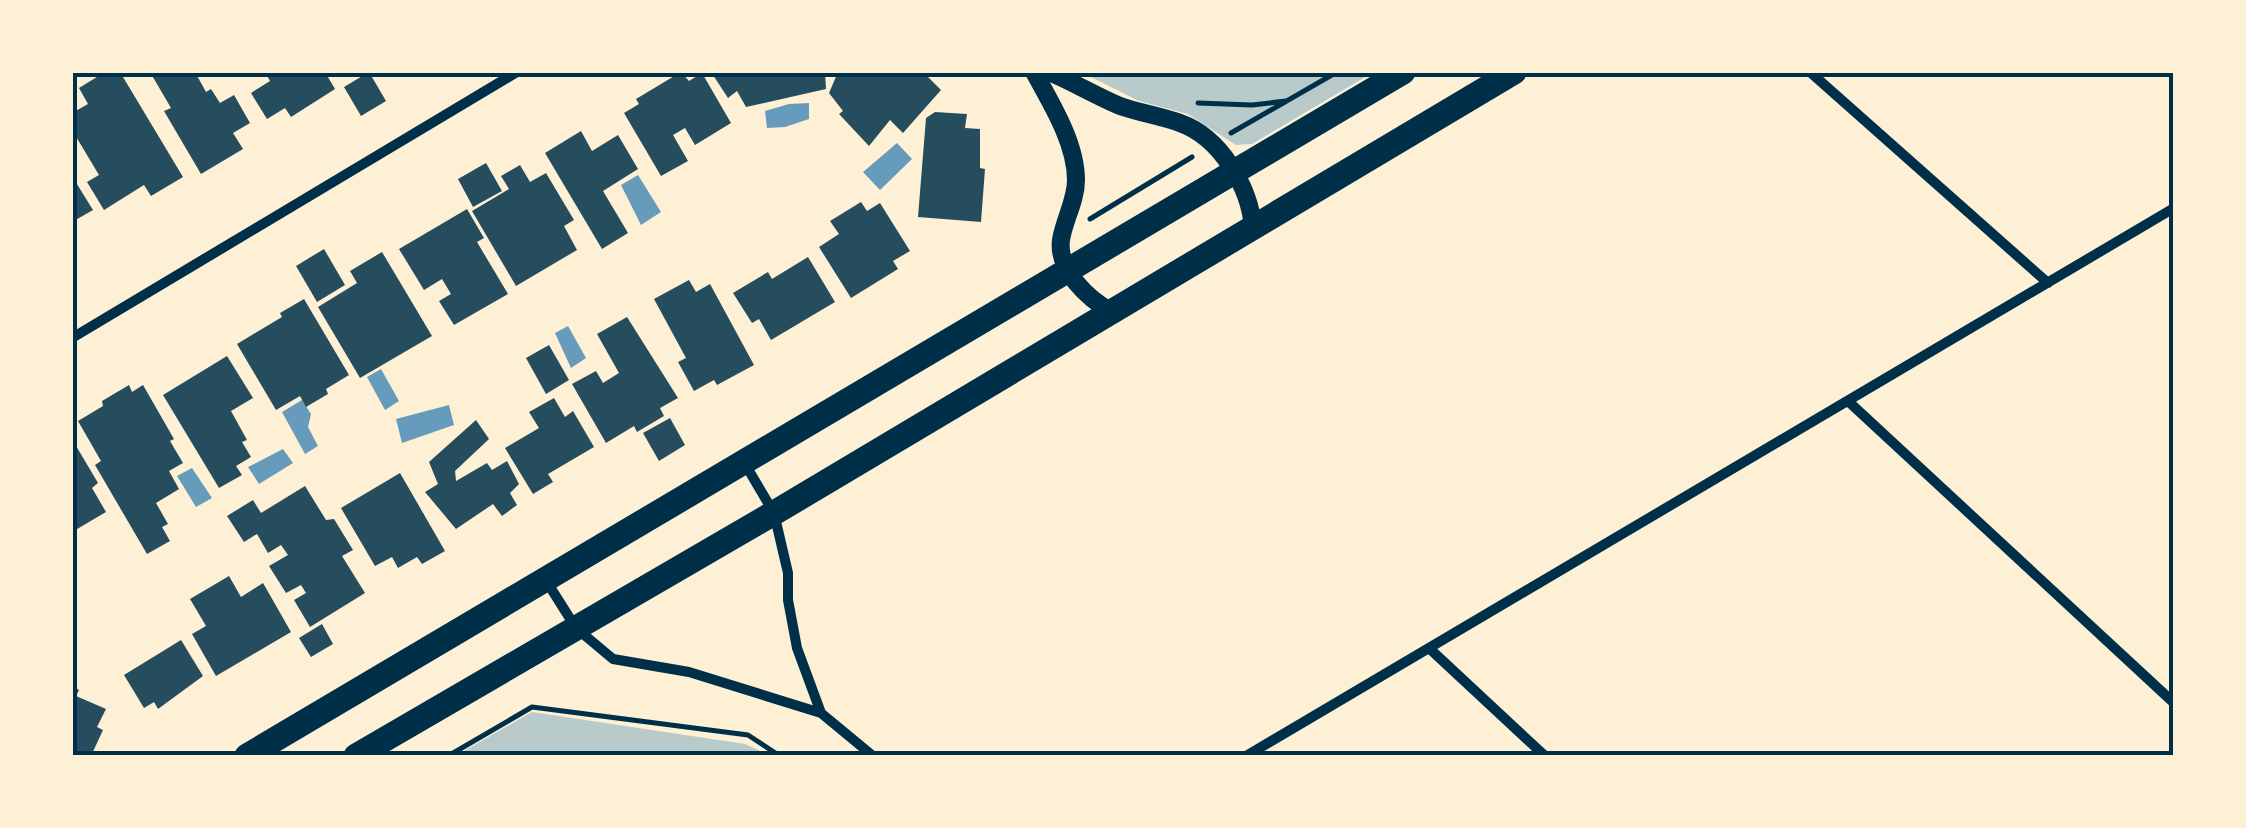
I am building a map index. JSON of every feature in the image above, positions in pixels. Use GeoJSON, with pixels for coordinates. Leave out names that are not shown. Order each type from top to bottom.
{"type":"FeatureCollection","features":[{"type":"Feature","properties":{"kind":"main road"},"geometry":{"type":"LineString","coordinates":[[247,756],[1403,72]]}},
{"type":"Feature","properties":{"kind":"main road"},"geometry":{"type":"LineString","coordinates":[[356,756],[774,513],[1514,72]]}},
{"type":"Feature","properties":{"kind":"street"},"geometry":{"type":"LineString","coordinates":[[72,338],[517,72]]}},
{"type":"Feature","properties":{"kind":"street"},"geometry":{"type":"LineString","coordinates":[[1034,72],[1052,104],[1071,152],[1076,178],[1061,240],[1062,257],[1075,281],[1112,312]]}},
{"type":"Feature","properties":{"kind":"street"},"geometry":{"type":"LineString","coordinates":[[1049,72],[1108,101],[1182,123],[1214,144],[1252,211],[1253,228]]}},
{"type":"Feature","properties":{"kind":"street"},"geometry":{"type":"LineString","coordinates":[[1812,73],[2048,283]]}},
{"type":"Feature","properties":{"kind":"street"},"geometry":{"type":"LineString","coordinates":[[1246,756],[2174,208]]}},
{"type":"Feature","properties":{"kind":"street"},"geometry":{"type":"LineString","coordinates":[[1849,402],[2174,703]]}},
{"type":"Feature","properties":{"kind":"street"},"geometry":{"type":"LineString","coordinates":[[743,462],[774,513],[788,573],[788,600],[797,648],[821,714]]}},
{"type":"Feature","properties":{"kind":"street"},"geometry":{"type":"LineString","coordinates":[[545,580],[576,628],[613,658],[689,672],[821,714],[874,756]]}},
{"type":"Feature","properties":{"kind":"street"},"geometry":{"type":"LineString","coordinates":[[1430,649],[1544,756]]}},
{"type":"Feature","properties":{"kind":"path"},"geometry":{"type":"LineString","coordinates":[[1079,226],[1337,72]]}},
{"type":"Feature","properties":{"kind":"path"},"geometry":{"type":"LineString","coordinates":[[1186,101],[1252,105],[1289,101]]}},
{"type":"Feature","properties":{"kind":"path"},"geometry":{"type":"LineString","coordinates":[[448,756],[532,707],[748,735],[780,756]]}},
{"type":"Feature","properties":{"kind":"shaded area"},"geometry":{"type":"Polygon","coordinates":[[[1083,73],[1372,73],[1252,144],[1236,145],[1188,114],[1139,101],[1083,73]]]}},
{"type":"Feature","properties":{"kind":"shaded area"},"geometry":{"type":"Polygon","coordinates":[[[532,712],[745,744],[769,755],[457,755],[532,712]]]}},
{"type":"Feature","properties":{"kind":"water"},"geometry":{"type":"Polygon","coordinates":[[[809,103],[809,119],[767,128],[765,111],[809,103]]]}},
{"type":"Feature","properties":{"kind":"water"},"geometry":{"type":"Polygon","coordinates":[[[897,143],[912,159],[880,190],[863,172],[897,143]]]}},
{"type":"Feature","properties":{"kind":"water"},"geometry":{"type":"Polygon","coordinates":[[[638,175],[661,212],[641,225],[621,185],[638,175]]]}},
{"type":"Feature","properties":{"kind":"water"},"geometry":{"type":"Polygon","coordinates":[[[568,326],[586,358],[571,368],[555,333],[568,326]]]}},
{"type":"Feature","properties":{"kind":"water"},"geometry":{"type":"Polygon","coordinates":[[[381,369],[399,401],[385,410],[367,377],[381,369]]]}},
{"type":"Feature","properties":{"kind":"water"},"geometry":{"type":"Polygon","coordinates":[[[302,400],[311,414],[308,427],[318,446],[305,454],[282,412],[302,400]]]}},
{"type":"Feature","properties":{"kind":"water"},"geometry":{"type":"Polygon","coordinates":[[[449,405],[454,425],[402,443],[396,419],[449,405]]]}},
{"type":"Feature","properties":{"kind":"water"},"geometry":{"type":"Polygon","coordinates":[[[283,449],[293,463],[259,484],[248,467],[283,449]]]}},
{"type":"Feature","properties":{"kind":"water"},"geometry":{"type":"Polygon","coordinates":[[[192,468],[212,498],[196,507],[177,476],[192,468]]]}},
{"type":"Feature","properties":{"kind":"building"},"geometry":{"type":"Polygon","coordinates":[[[105,72],[120,72],[183,177],[151,196],[144,185],[104,210],[87,182],[99,175],[72,130],[72,113],[88,104],[79,88],[105,72]]]}},
{"type":"Feature","properties":{"kind":"building"},"geometry":{"type":"Polygon","coordinates":[[[150,72],[195,72],[206,92],[211,89],[220,103],[234,95],[250,123],[233,133],[243,149],[201,174],[164,111],[171,108],[150,72]]]}},
{"type":"Feature","properties":{"kind":"building"},"geometry":{"type":"Polygon","coordinates":[[[265,72],[325,72],[335,89],[291,117],[285,108],[267,119],[251,93],[270,81],[265,72]]]}},
{"type":"Feature","properties":{"kind":"building"},"geometry":{"type":"Polygon","coordinates":[[[369,72],[386,101],[361,116],[344,87],[369,72]]]}},
{"type":"Feature","properties":{"kind":"building"},"geometry":{"type":"Polygon","coordinates":[[[681,72],[689,81],[702,73],[731,123],[695,145],[685,128],[673,135],[688,161],[661,176],[624,113],[639,104],[636,99],[681,72]]]}},
{"type":"Feature","properties":{"kind":"building"},"geometry":{"type":"Polygon","coordinates":[[[711,72],[825,72],[826,89],[746,107],[737,91],[728,98],[711,72]]]}},
{"type":"Feature","properties":{"kind":"building"},"geometry":{"type":"Polygon","coordinates":[[[838,72],[923,72],[941,90],[903,133],[890,120],[869,146],[839,114],[843,111],[829,93],[838,72]]]}},
{"type":"Feature","properties":{"kind":"building"},"geometry":{"type":"Polygon","coordinates":[[[935,112],[967,114],[965,128],[980,129],[980,168],[985,169],[981,222],[918,217],[926,118],[935,112]]]}},
{"type":"Feature","properties":{"kind":"building"},"geometry":{"type":"Polygon","coordinates":[[[581,131],[592,151],[618,135],[638,169],[603,191],[628,233],[602,249],[545,153],[581,131]]]}},
{"type":"Feature","properties":{"kind":"building"},"geometry":{"type":"Polygon","coordinates":[[[486,163],[502,191],[473,207],[458,179],[486,163]]]}},
{"type":"Feature","properties":{"kind":"building"},"geometry":{"type":"Polygon","coordinates":[[[520,165],[530,182],[546,173],[574,220],[564,226],[577,250],[516,286],[472,211],[509,189],[501,176],[520,165]]]}},
{"type":"Feature","properties":{"kind":"building"},"geometry":{"type":"Polygon","coordinates":[[[72,176],[93,210],[72,222],[72,176]]]}},
{"type":"Feature","properties":{"kind":"building"},"geometry":{"type":"Polygon","coordinates":[[[861,202],[867,211],[880,203],[910,251],[893,261],[898,269],[851,298],[819,247],[839,234],[830,221],[861,202]]]}},
{"type":"Feature","properties":{"kind":"building"},"geometry":{"type":"Polygon","coordinates":[[[467,209],[484,238],[477,242],[508,294],[454,325],[439,301],[451,294],[442,279],[424,290],[399,249],[467,209]]]}},
{"type":"Feature","properties":{"kind":"building"},"geometry":{"type":"Polygon","coordinates":[[[324,249],[345,285],[317,302],[296,266],[324,249]]]}},
{"type":"Feature","properties":{"kind":"building"},"geometry":{"type":"Polygon","coordinates":[[[382,252],[432,336],[360,378],[318,307],[357,283],[350,271],[382,252]]]}},
{"type":"Feature","properties":{"kind":"building"},"geometry":{"type":"Polygon","coordinates":[[[808,257],[835,302],[771,340],[759,319],[752,323],[733,293],[768,272],[772,279],[808,257]]]}},
{"type":"Feature","properties":{"kind":"building"},"geometry":{"type":"Polygon","coordinates":[[[689,280],[696,292],[710,284],[754,365],[717,385],[714,380],[694,391],[678,362],[686,358],[654,299],[689,280]]]}},
{"type":"Feature","properties":{"kind":"building"},"geometry":{"type":"Polygon","coordinates":[[[304,299],[349,375],[306,407],[300,396],[276,410],[237,344],[304,299]]]}},
{"type":"Feature","properties":{"kind":"building"},"geometry":{"type":"Polygon","coordinates":[[[627,317],[678,398],[660,408],[664,416],[637,432],[634,426],[606,443],[572,384],[596,371],[603,383],[619,373],[597,334],[627,317]]]}},
{"type":"Feature","properties":{"kind":"building"},"geometry":{"type":"Polygon","coordinates":[[[549,345],[569,380],[546,394],[526,358],[549,345]]]}},
{"type":"Feature","properties":{"kind":"building"},"geometry":{"type":"Polygon","coordinates":[[[227,356],[253,398],[231,411],[247,440],[242,442],[251,457],[236,466],[242,475],[219,488],[163,395],[227,356]]]}},
{"type":"Feature","properties":{"kind":"building"},"geometry":{"type":"Polygon","coordinates":[[[129,385],[132,392],[143,385],[183,463],[169,471],[179,489],[156,503],[168,524],[162,527],[170,541],[147,554],[95,465],[101,461],[78,421],[129,385]]]}},
{"type":"Feature","properties":{"kind":"building"},"geometry":{"type":"Polygon","coordinates":[[[554,398],[565,417],[573,411],[594,447],[548,474],[553,482],[533,494],[505,448],[539,428],[529,412],[554,398]]]}},
{"type":"Feature","properties":{"kind":"building"},"geometry":{"type":"Polygon","coordinates":[[[670,418],[685,445],[659,461],[643,433],[670,418]]]}},
{"type":"Feature","properties":{"kind":"building"},"geometry":{"type":"Polygon","coordinates":[[[476,420],[489,439],[455,471],[456,481],[487,463],[492,470],[507,461],[519,484],[510,493],[517,505],[502,516],[493,504],[456,529],[425,492],[438,484],[429,462],[476,420]]]}},
{"type":"Feature","properties":{"kind":"building"},"geometry":{"type":"Polygon","coordinates":[[[72,439],[98,483],[92,488],[106,512],[72,532],[72,439]]]}},
{"type":"Feature","properties":{"kind":"building"},"geometry":{"type":"Polygon","coordinates":[[[400,473],[445,551],[422,564],[417,557],[398,568],[392,557],[375,566],[341,508],[400,473]]]}},
{"type":"Feature","properties":{"kind":"building"},"geometry":{"type":"Polygon","coordinates":[[[305,486],[326,520],[334,519],[353,550],[342,556],[365,593],[310,627],[294,600],[306,593],[301,585],[286,593],[269,566],[288,555],[281,545],[268,553],[257,534],[244,542],[227,516],[253,500],[261,513],[305,486]]]}},
{"type":"Feature","properties":{"kind":"building"},"geometry":{"type":"Polygon","coordinates":[[[229,576],[241,597],[263,583],[291,632],[216,676],[192,634],[206,626],[190,599],[229,576]]]}},
{"type":"Feature","properties":{"kind":"building"},"geometry":{"type":"Polygon","coordinates":[[[322,624],[333,644],[311,657],[299,638],[322,624]]]}},
{"type":"Feature","properties":{"kind":"building"},"geometry":{"type":"Polygon","coordinates":[[[181,640],[203,676],[158,709],[154,702],[144,708],[124,675],[181,640]]]}},
{"type":"Feature","properties":{"kind":"building"},"geometry":{"type":"Polygon","coordinates":[[[72,686],[79,690],[76,696],[106,709],[97,727],[103,730],[91,756],[72,756],[72,686]]]}}]}
